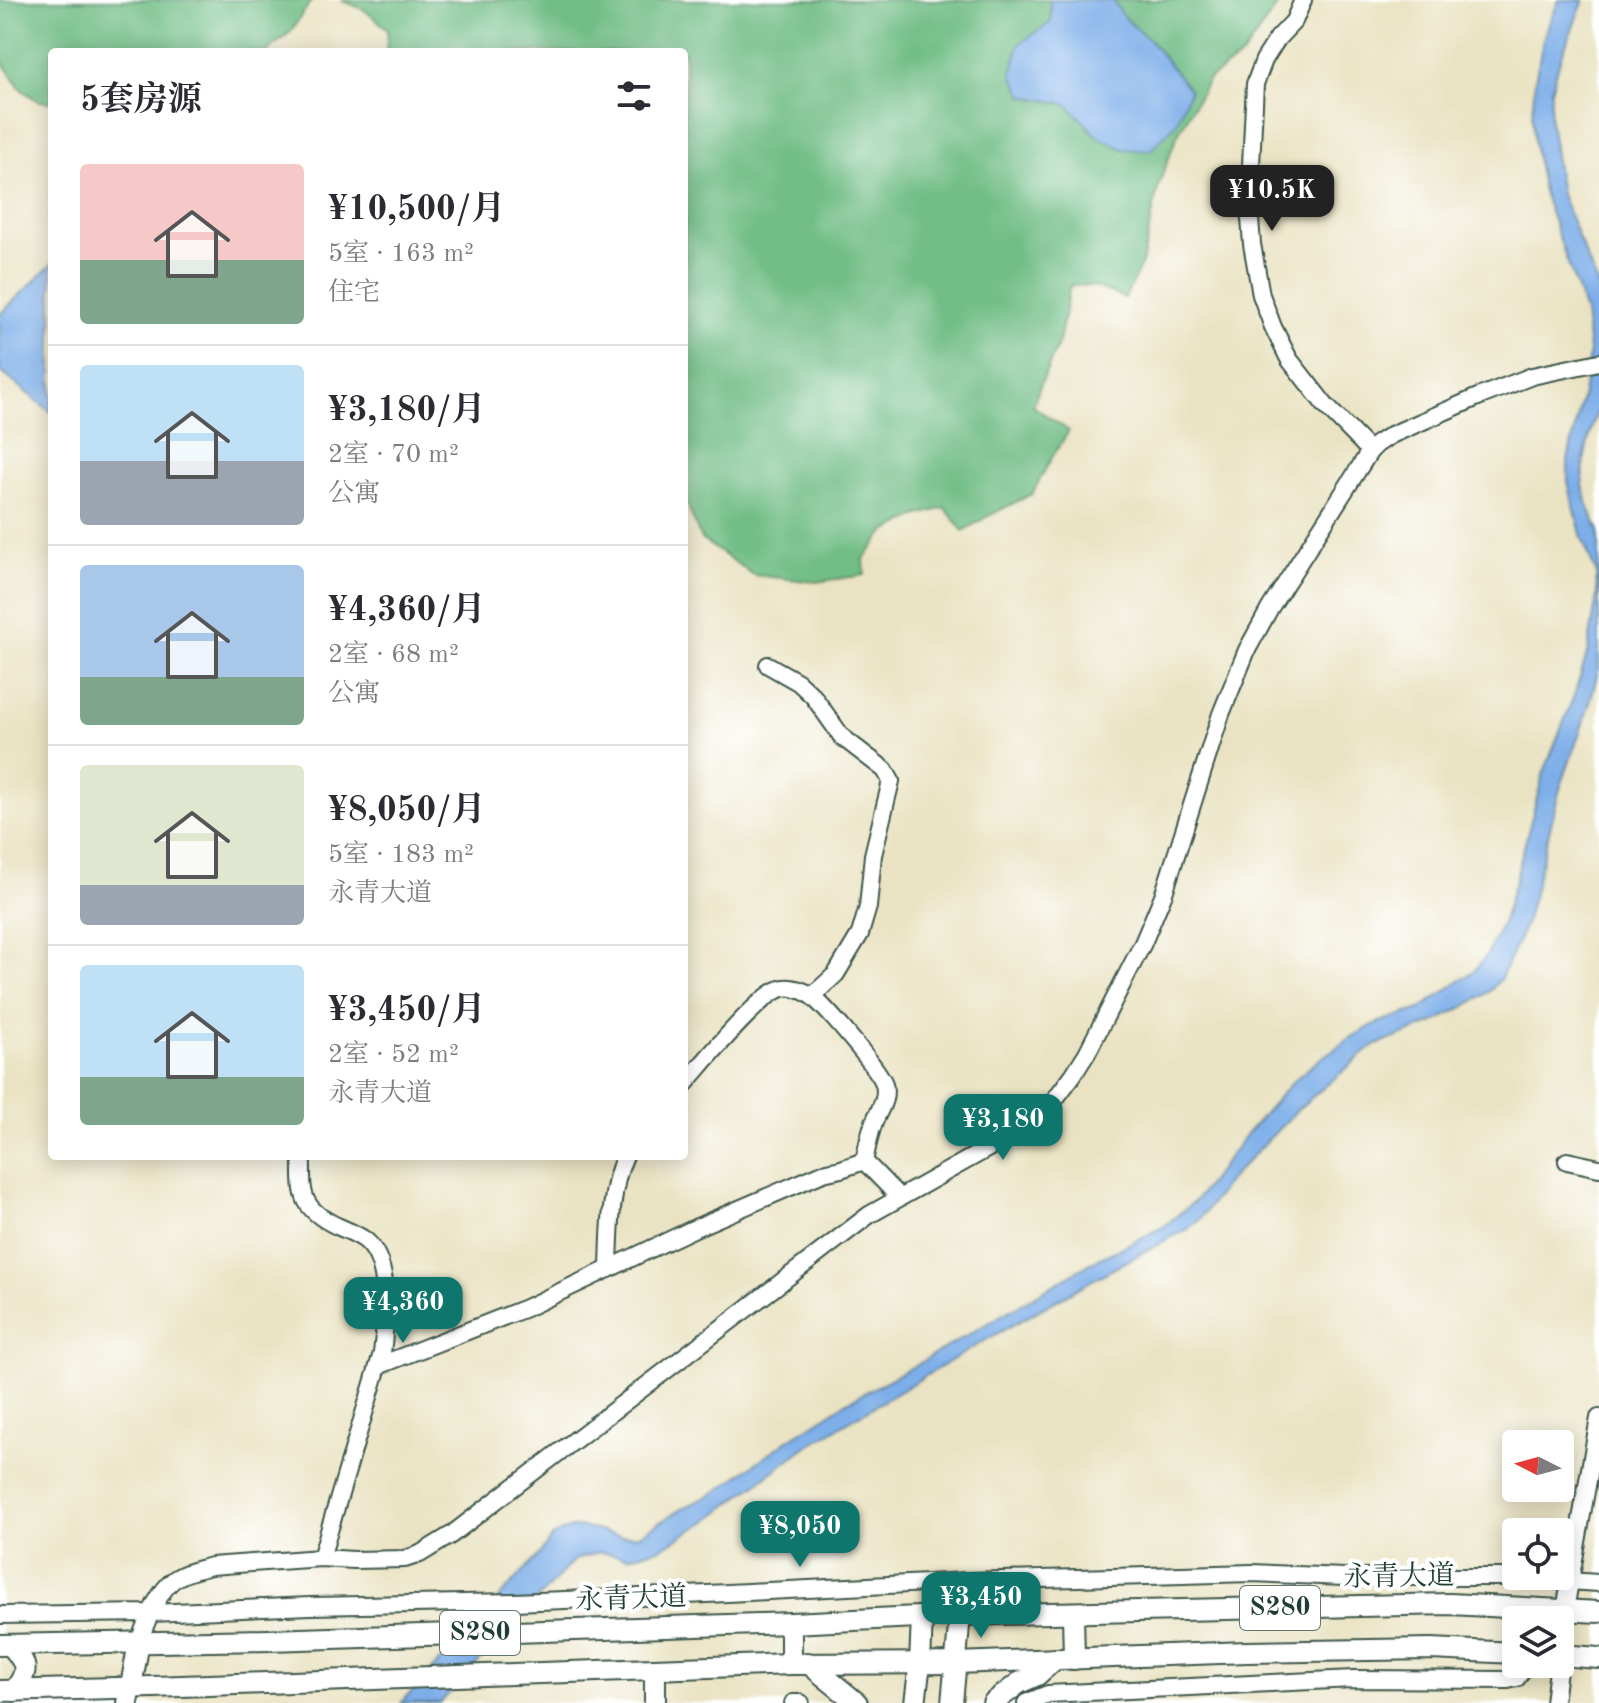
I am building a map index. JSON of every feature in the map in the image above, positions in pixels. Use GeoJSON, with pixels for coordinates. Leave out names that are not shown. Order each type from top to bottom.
{"type":"FeatureCollection","features":[{"type":"Feature","properties":{"kind":"main road","name":"永青大道"},"geometry":{"type":"LineString","coordinates":[[6,1645],[286,1639],[960,1615],[1450,1604],[1502,1607]]}},
{"type":"Feature","properties":{"kind":"main road","name":"永青大道"},"geometry":{"type":"LineString","coordinates":[[1574,1611],[1599,1612]]}},
{"type":"Feature","properties":{"kind":"main road"},"geometry":{"type":"LineString","coordinates":[[993,1703],[1019,1683],[1064,1659],[1073,1613]]}},
{"type":"Feature","properties":{"kind":"main road"},"geometry":{"type":"LineString","coordinates":[[952,1703],[960,1615]]}},
{"type":"Feature","properties":{"kind":"main road"},"geometry":{"type":"LineString","coordinates":[[915,1703],[922,1618]]}},
{"type":"Feature","properties":{"kind":"main road"},"geometry":{"type":"LineString","coordinates":[[791,1623],[799,1664],[857,1703]]}},
{"type":"Feature","properties":{"kind":"main road"},"geometry":{"type":"LineString","coordinates":[[130,1695],[139,1642]]}},
{"type":"Feature","properties":{"kind":"main road"},"geometry":{"type":"LineString","coordinates":[[6,1645],[23,1661],[26,1669],[23,1679],[7,1691]]}},
{"type":"Feature","properties":{"kind":"main road","name":"S280"},"geometry":{"type":"LineString","coordinates":[[7,1691],[130,1695],[799,1664],[957,1663],[1247,1652],[1431,1649],[1502,1652]]}},
{"type":"Feature","properties":{"kind":"main road"},"geometry":{"type":"LineString","coordinates":[[1574,1657],[1599,1658]]}},
{"type":"Feature","properties":{"kind":"main road"},"geometry":{"type":"LineString","coordinates":[[655,1669],[655,1703]]}},
{"type":"Feature","properties":{"kind":"street"},"geometry":{"type":"LineString","coordinates":[[1303,0],[1294,21],[1264,60],[1255,84],[1249,206],[1252,244],[1261,295],[1289,359],[1325,405],[1370,451]]}},
{"type":"Feature","properties":{"kind":"street"},"geometry":{"type":"LineString","coordinates":[[139,1642],[151,1613],[172,1581],[194,1571],[211,1566],[321,1558],[394,1560],[412,1557],[430,1548],[869,1215],[1033,1121],[1073,1075],[1143,943],[1159,905],[1216,728],[1247,650],[1270,608],[1370,451],[1391,435],[1532,376],[1599,362]]}},
{"type":"Feature","properties":{"kind":"street"},"geometry":{"type":"LineString","coordinates":[[768,665],[798,682],[813,696],[842,737],[885,770],[891,781],[873,855],[868,907],[860,934],[836,974],[812,996]]}},
{"type":"Feature","properties":{"kind":"street"},"geometry":{"type":"LineString","coordinates":[[688,1081],[768,996],[781,988],[812,996],[884,1082],[884,1103],[873,1124],[864,1161]]}},
{"type":"Feature","properties":{"kind":"street"},"geometry":{"type":"LineString","coordinates":[[302,1160],[302,1191],[307,1204],[328,1222],[367,1241],[380,1262],[385,1290],[385,1329],[378,1366],[321,1558]]}},
{"type":"Feature","properties":{"kind":"street"},"geometry":{"type":"LineString","coordinates":[[609,1269],[617,1180],[624,1160]]}},
{"type":"Feature","properties":{"kind":"street"},"geometry":{"type":"LineString","coordinates":[[864,1161],[899,1197]]}},
{"type":"Feature","properties":{"kind":"street"},"geometry":{"type":"LineString","coordinates":[[378,1366],[526,1308],[790,1186],[864,1161]]}},
{"type":"Feature","properties":{"kind":"street"},"geometry":{"type":"LineString","coordinates":[[1567,1161],[1599,1168]]}},
{"type":"Feature","properties":{"kind":"street"},"geometry":{"type":"LineString","coordinates":[[1574,1558],[1599,1418]]}},
{"type":"Feature","properties":{"kind":"street"},"geometry":{"type":"LineString","coordinates":[[0,1615],[514,1602],[983,1580],[1223,1574],[1502,1577]]}},
{"type":"Feature","properties":{"kind":"street"},"geometry":{"type":"LineString","coordinates":[[1574,1580],[1599,1583]]}},
{"type":"Feature","properties":{"kind":"street"},"geometry":{"type":"LineString","coordinates":[[1026,1703],[1048,1694],[1354,1679],[1517,1678]]}},
{"type":"Feature","properties":{"kind":"street"},"geometry":{"type":"LineString","coordinates":[[1554,1703],[1558,1678]]}},
{"type":"Feature","properties":{"kind":"street"},"geometry":{"type":"LineString","coordinates":[[793,1703],[801,1703]]}},
{"type":"Feature","properties":{"kind":"green space"},"geometry":{"type":"Polygon","coordinates":[[[0,0],[312,0],[290,32],[272,48],[48,48],[48,102],[38,101],[21,89],[0,59],[0,0]]]}},
{"type":"Feature","properties":{"kind":"green space"},"geometry":{"type":"Polygon","coordinates":[[[341,0],[1050,0],[1051,22],[1024,96],[1067,104],[1098,137],[1189,90],[1152,43],[1122,15],[1113,0],[1281,0],[1242,56],[1209,79],[1177,136],[1159,184],[1142,263],[1125,298],[1093,286],[1070,285],[1059,342],[1033,406],[1069,431],[1032,494],[963,531],[945,508],[919,515],[885,532],[864,559],[865,575],[816,582],[754,575],[701,539],[688,506],[688,48],[386,48],[388,29],[363,9],[341,0]]]}},
{"type":"Feature","properties":{"kind":"water"},"geometry":{"type":"Polygon","coordinates":[[[1050,0],[1113,0],[1122,15],[1152,43],[1190,90],[1176,124],[1150,151],[1123,149],[1098,137],[1067,104],[1024,96],[1012,75],[1019,44],[1051,22],[1050,0]]]}},
{"type":"Feature","properties":{"kind":"water"},"geometry":{"type":"Polygon","coordinates":[[[1559,0],[1584,0],[1551,90],[1550,121],[1561,195],[1599,288],[1599,406],[1584,461],[1583,485],[1599,531],[1599,668],[1559,792],[1527,920],[1501,978],[1490,991],[1466,1006],[1431,1024],[1372,1047],[1298,1109],[1233,1176],[1199,1220],[1187,1229],[986,1340],[804,1448],[707,1521],[661,1548],[628,1557],[600,1552],[574,1560],[440,1703],[401,1703],[552,1537],[562,1531],[581,1527],[621,1536],[639,1535],[713,1494],[847,1402],[1091,1263],[1163,1227],[1196,1200],[1293,1081],[1352,1037],[1377,1023],[1420,1009],[1475,970],[1486,957],[1503,921],[1543,775],[1588,651],[1597,595],[1596,573],[1582,538],[1568,482],[1568,460],[1589,351],[1585,312],[1543,192],[1532,117],[1535,80],[1544,36],[1559,0]]]}},
{"type":"Feature","properties":{"kind":"water"},"geometry":{"type":"Polygon","coordinates":[[[48,268],[48,410],[0,371],[0,314],[48,268]]]}}]}
